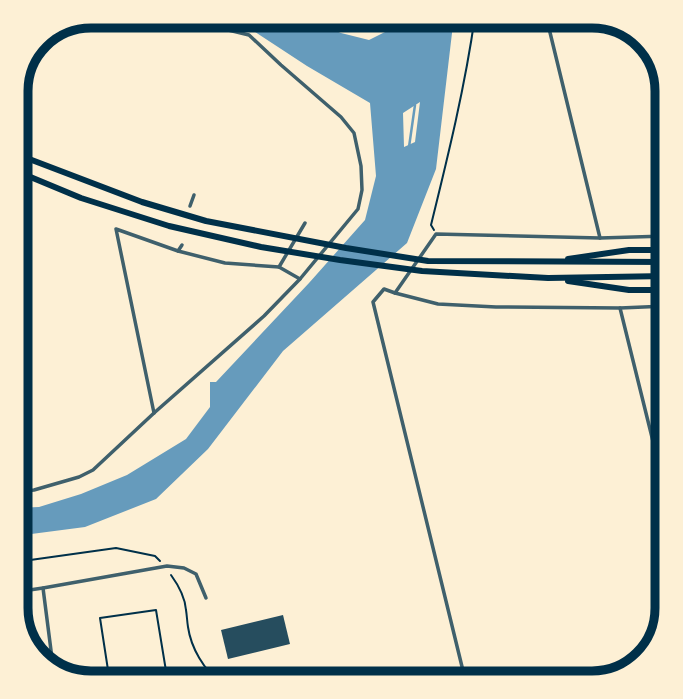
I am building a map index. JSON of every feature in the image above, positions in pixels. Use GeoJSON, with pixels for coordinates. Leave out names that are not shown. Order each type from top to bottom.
{"type":"FeatureCollection","features":[{"type":"Feature","properties":{"kind":"highway"},"geometry":{"type":"LineString","coordinates":[[28,158],[142,201],[206,221],[265,234],[428,261],[655,262]]}},
{"type":"Feature","properties":{"kind":"highway"},"geometry":{"type":"LineString","coordinates":[[28,176],[81,198],[169,226],[261,247],[340,260],[422,271],[548,278],[655,276]]}},
{"type":"Feature","properties":{"kind":"highway"},"geometry":{"type":"LineString","coordinates":[[545,262],[629,250],[655,250]]}},
{"type":"Feature","properties":{"kind":"highway"},"geometry":{"type":"LineString","coordinates":[[548,278],[629,290],[655,290]]}},
{"type":"Feature","properties":{"kind":"street"},"geometry":{"type":"LineString","coordinates":[[28,490],[79,477],[93,470],[264,316],[300,279],[358,209],[362,190],[361,166],[354,134],[341,117],[249,35],[220,28]]}},
{"type":"Feature","properties":{"kind":"street"},"geometry":{"type":"LineString","coordinates":[[548,28],[600,238]]}},
{"type":"Feature","properties":{"kind":"street"},"geometry":{"type":"LineString","coordinates":[[190,206],[194,195]]}},
{"type":"Feature","properties":{"kind":"street"},"geometry":{"type":"LineString","coordinates":[[279,267],[305,223]]}},
{"type":"Feature","properties":{"kind":"street"},"geometry":{"type":"LineString","coordinates":[[154,413],[116,229],[178,251],[225,263],[279,267],[300,279]]}},
{"type":"Feature","properties":{"kind":"street"},"geometry":{"type":"LineString","coordinates":[[395,293],[436,234],[600,238],[655,236]]}},
{"type":"Feature","properties":{"kind":"street"},"geometry":{"type":"LineString","coordinates":[[178,251],[182,245]]}},
{"type":"Feature","properties":{"kind":"street"},"geometry":{"type":"LineString","coordinates":[[463,671],[373,302],[384,289],[438,304],[496,307],[655,307]]}},
{"type":"Feature","properties":{"kind":"street"},"geometry":{"type":"LineString","coordinates":[[620,308],[655,449]]}},
{"type":"Feature","properties":{"kind":"street"},"geometry":{"type":"LineString","coordinates":[[28,590],[167,566],[184,568],[195,574],[206,598]]}},
{"type":"Feature","properties":{"kind":"street"},"geometry":{"type":"LineString","coordinates":[[43,588],[52,657]]}},
{"type":"Feature","properties":{"kind":"path"},"geometry":{"type":"LineString","coordinates":[[436,234],[431,225],[453,135],[473,28]]}},
{"type":"Feature","properties":{"kind":"path"},"geometry":{"type":"LineString","coordinates":[[28,560],[116,548],[155,556],[160,561]]}},
{"type":"Feature","properties":{"kind":"path"},"geometry":{"type":"LineString","coordinates":[[171,575],[182,592],[188,628],[196,652],[210,671]]}},
{"type":"Feature","properties":{"kind":"path"},"geometry":{"type":"LineString","coordinates":[[108,671],[100,618],[156,610],[166,671]]}},
{"type":"Feature","properties":{"kind":"water"},"geometry":{"type":"Polygon","coordinates":[[[249,28],[329,28],[369,40],[393,28],[453,28],[436,169],[407,243],[283,351],[208,449],[156,499],[85,527],[28,534],[28,507],[39,507],[81,494],[127,475],[186,439],[210,407],[210,382],[216,382],[365,220],[376,176],[370,103],[249,28]],[[420,102],[403,113],[404,147],[415,142],[420,102]]]}},
{"type":"Feature","properties":{"kind":"building"},"geometry":{"type":"Polygon","coordinates":[[[283,615],[290,644],[228,659],[221,630],[283,615]]]}},
{"type":"Feature","properties":{"kind":"waterway"},"geometry":{"type":"LineString","coordinates":[[409,147],[415,105]]}}]}
